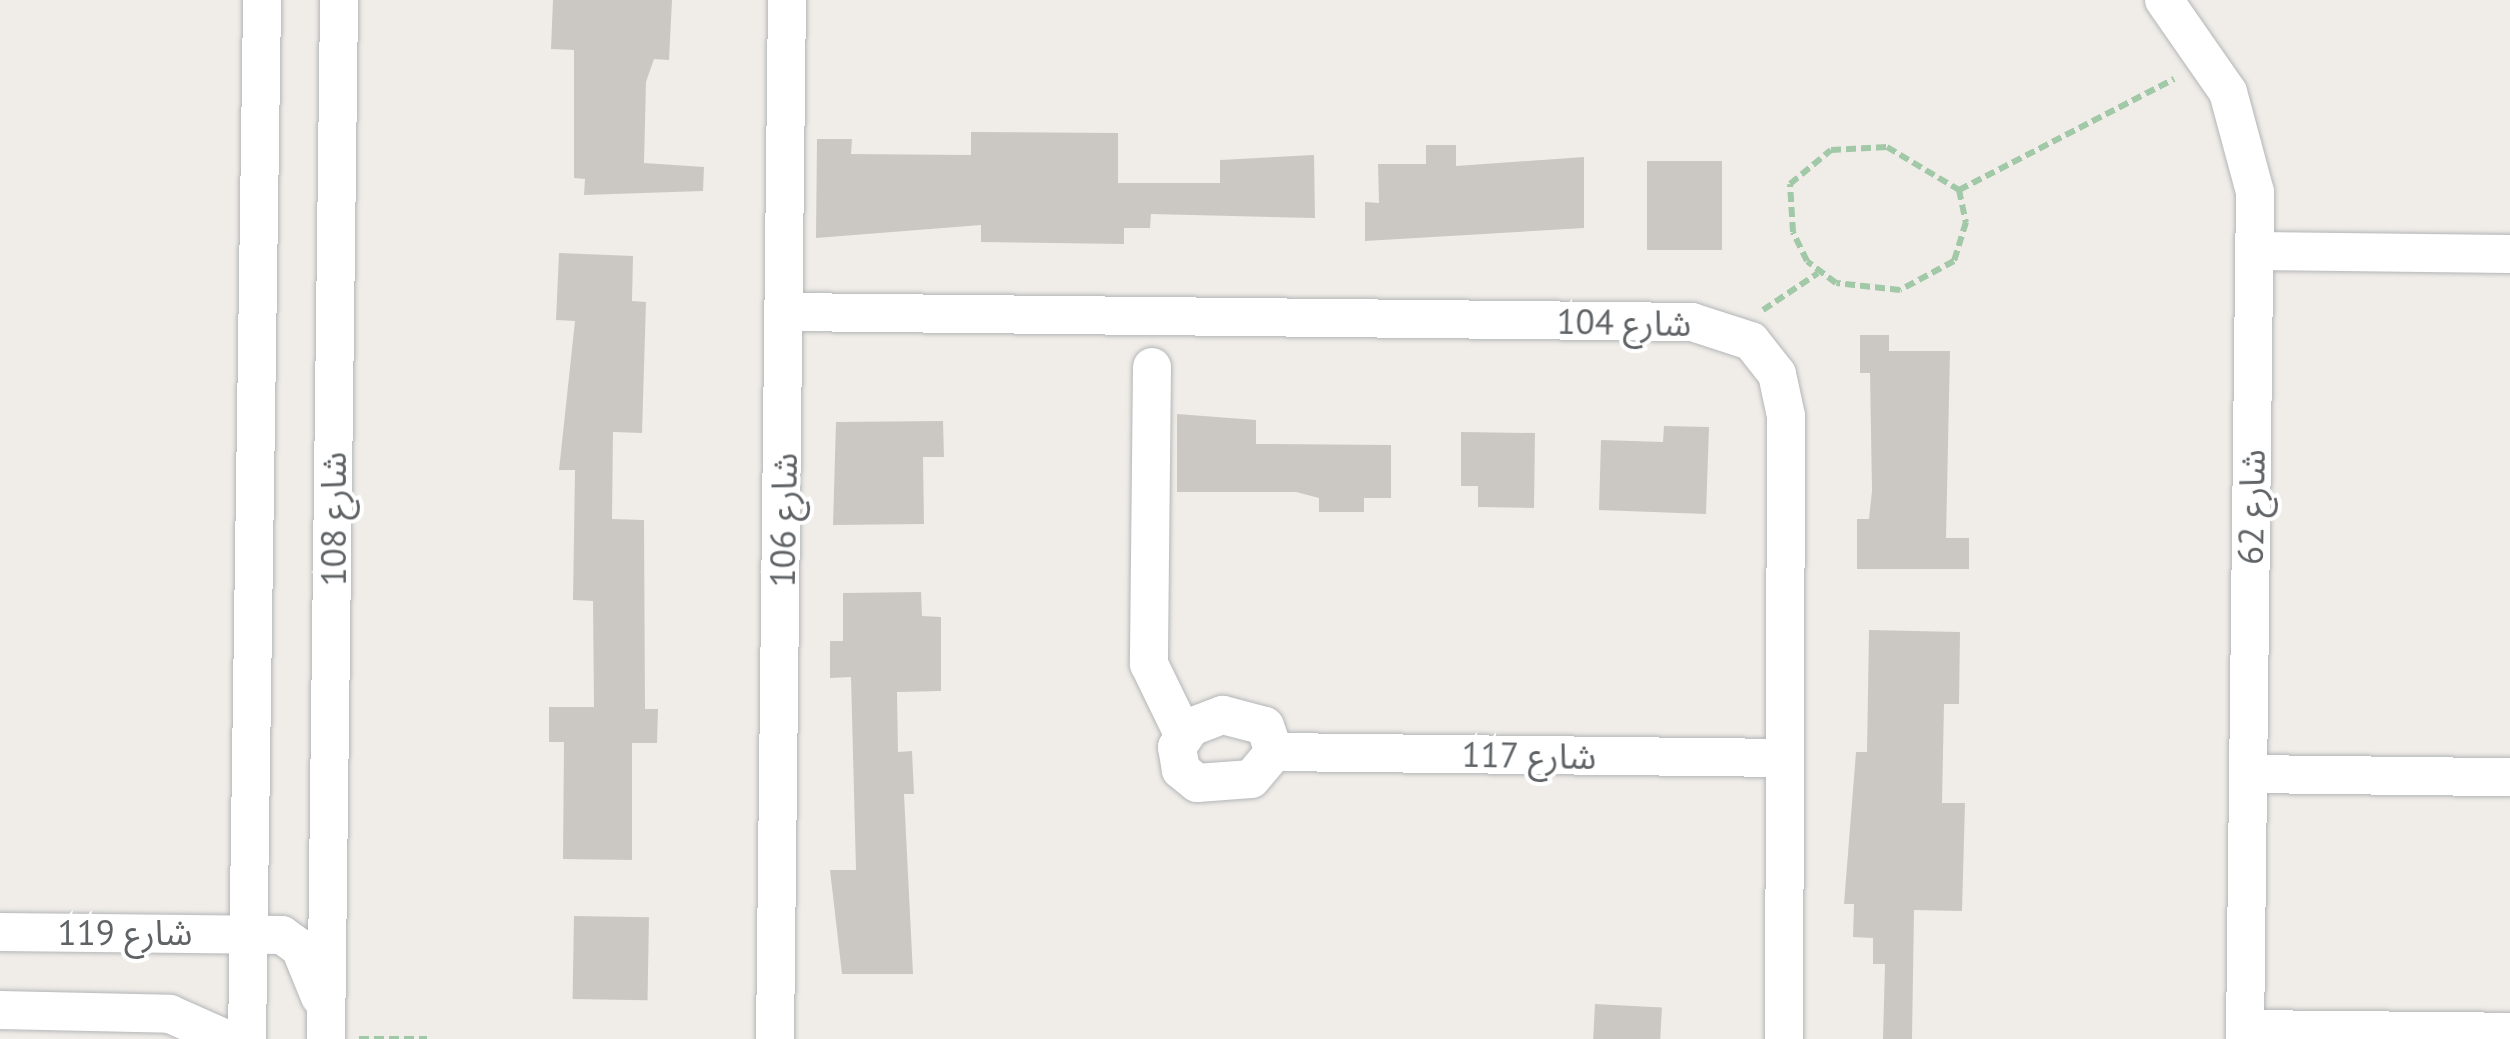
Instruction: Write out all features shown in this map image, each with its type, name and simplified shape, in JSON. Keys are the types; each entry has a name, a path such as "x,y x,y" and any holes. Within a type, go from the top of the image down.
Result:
{"street":[{"path":"246,1039 262,0"},
{"name":"شارع 108","path":"326,1031 339,0"},
{"name":"شارع 106","path":"775,1039 787,0"},
{"name":"شارع 62","path":"2164,0 2211,60 2250,158 2256,251 2245,1034"},
{"path":"2256,251 2510,254"},
{"name":"شارع 104","path":"786,312 1692,322 1733,330 1766,356 1784,394 1784,1039"},
{"path":"1152,367 1148,650 1154,688 1183,734 1182,770 1212,786 1251,779 1274,752 1265,726 1244,716 1212,718 1183,734"},
{"name":"شارع 117","path":"1274,752 1785,758"},
{"path":"2248,774 2510,777"},
{"name":"شارع 119","path":"0,932 250,932 300,948 326,1031"},
{"path":"0,1010 170,1014 226,1039"},
{"path":"2245,1034 2510,1032"}],"path":[{"path":"1960,190 2211,60"},
{"path":"1866,142 1908,155 1960,190 1966,222 1954,260 1937,277 1880,292 1818,273 1799,247 1788,200 1790,184 1815,159 1866,142"},
{"path":"1733,330 1818,273"},
{"path":"326,1031 427,1039"}],"building":[{"path":"553,0 672,0 669,60 654,59 646,82 644,163 704,167 703,191 584,195 585,179 574,178 574,50 551,49"},
{"path":"971,132 1118,133 1118,183 1220,183 1220,160 1314,155 1315,218 1151,214 1150,228 1124,228 1124,244 981,242 981,225 816,238 817,139 852,139 851,154 971,155"},
{"path":"1426,145 1456,145 1456,166 1584,157 1584,228 1365,241 1365,202 1379,203 1378,164 1426,164"},
{"path":"1647,161 1722,161 1722,250 1647,250"},
{"path":"559,253 633,256 632,301 646,302 642,433 613,432 612,519 644,520 645,709 658,709 657,743 632,743 632,860 563,859 564,742 549,742 549,707 594,707 593,601 573,600 575,470 559,470 575,321 556,320"},
{"path":"1860,335 1889,335 1889,351 1950,351 1946,538 1969,538 1969,569 1857,569 1857,519 1869,519 1872,491 1870,373 1860,373"},
{"path":"1177,414 1256,420 1256,444 1391,445 1391,498 1364,498 1364,512 1319,512 1319,498 1296,492 1177,492"},
{"path":"943,421 944,457 923,457 924,524 833,525 836,422"},
{"path":"1664,426 1709,427 1706,514 1599,510 1601,440 1663,442"},
{"path":"1461,432 1535,433 1534,508 1478,507 1478,486 1461,486"},
{"path":"921,592 922,616 941,617 941,691 897,692 898,752 912,751 914,794 904,794 913,974 842,974 830,870 856,870 851,677 830,678 830,641 843,641 843,593"},
{"path":"1869,630 1960,632 1959,704 1944,704 1942,803 1965,803 1962,911 1914,910 1912,1039 1883,1039 1885,964 1873,964 1873,938 1853,937 1854,904 1844,904 1856,752 1867,752"},
{"path":"574,916 649,917 648,1000 573,999"},
{"path":"1595,1004 1662,1008 1660,1039 1593,1039"}]}
